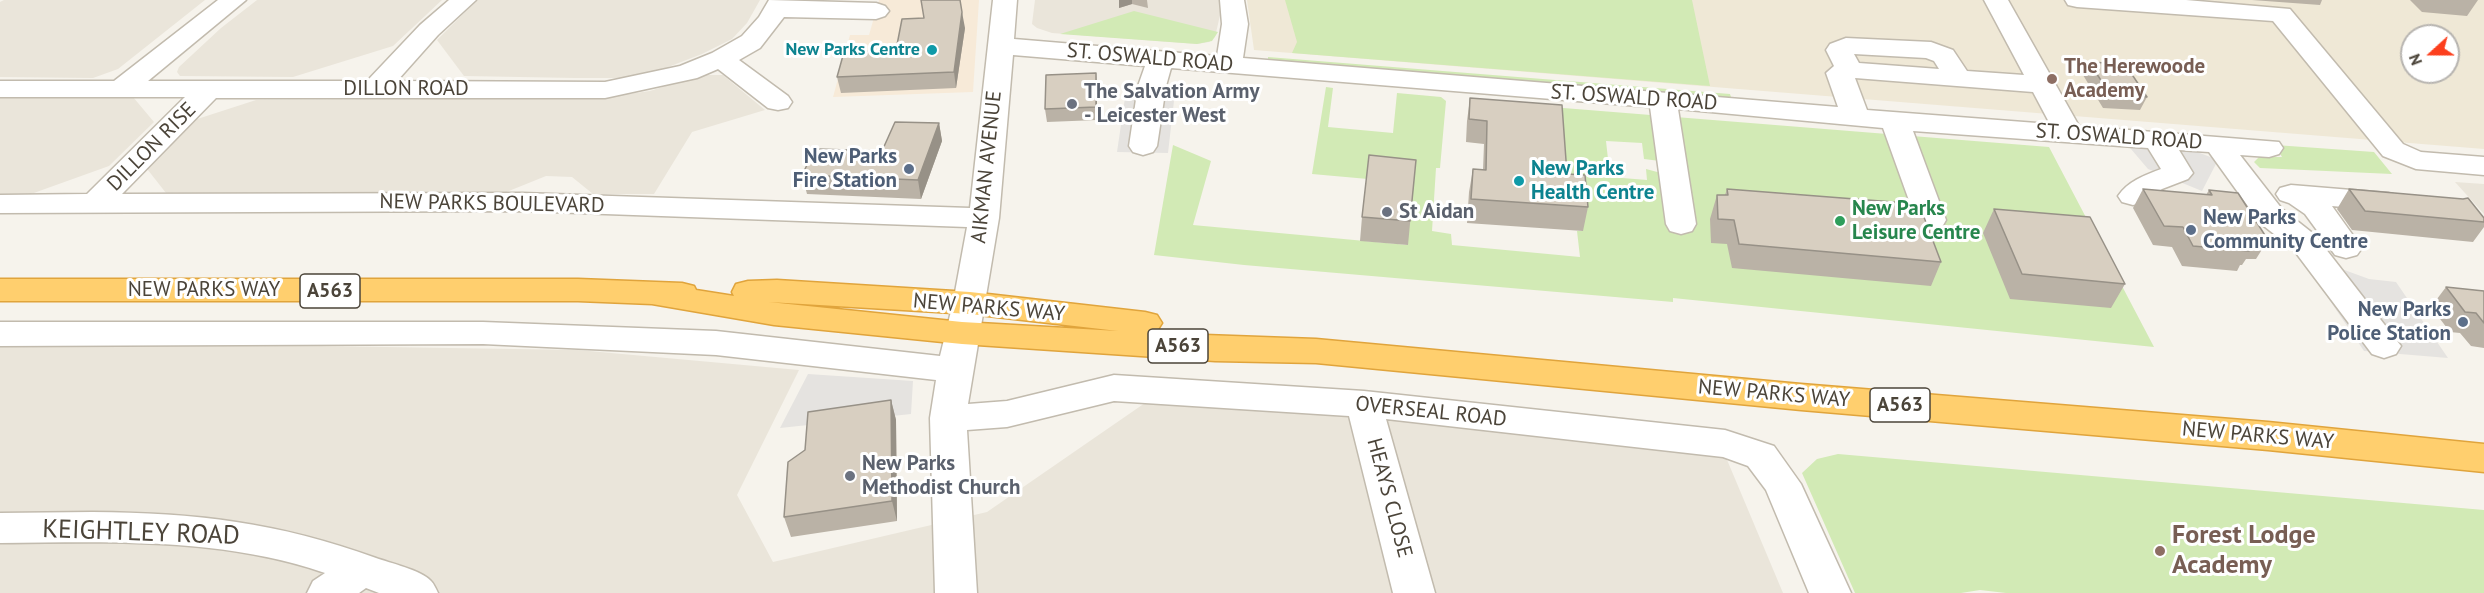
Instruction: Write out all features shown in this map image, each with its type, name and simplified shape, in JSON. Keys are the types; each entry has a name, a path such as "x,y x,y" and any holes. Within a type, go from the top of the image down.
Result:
{"highway":[{"name":"NEW PARKS WAY","path":"0,290 578,290 660,295 774,314 966,318 1215,349 1316,351 1801,397 2268,436 2484,458"}],"street":[{"path":"120,90 234,0"},
{"path":"375,89 429,30 464,0"},
{"name":"AIKMAN AVENUE","path":"956,593 948,418 954,370 984,218 1005,0"},
{"path":"1229,64 1235,24 1232,0"},
{"path":"1996,0 2069,134"},
{"path":"2077,0 2282,14 2393,150 2416,160 2484,166"},
{"path":"778,5 875,16"},
{"name":"DILLON ROAD","path":"0,89 605,90 688,72 721,59 751,42 778,5"},
{"name":"ST. OSWALD ROAD","path":"999,46 1895,121 2270,148"},
{"path":"721,59 778,102"},
{"path":"1143,146 1152,86 1161,59"},
{"path":"1856,117 1839,73 1849,70 1903,72 2043,85"},
{"name":"DILLON RISE","path":"95,204 208,90"},
{"path":"1664,100 1681,224"},
{"path":"1895,121 1931,220"},
{"path":"2133,196 2151,183 2178,173 2158,140"},
{"path":"2218,145 2271,216 2304,242 2384,346"},
{"path":"2253,190 2416,205"},
{"path":"2303,195 2312,203 2346,248"},
{"name":"NEW PARKS BOULEVARD","path":"0,204 522,202 984,218"},
{"path":"0,334 483,333 716,343 824,366 954,370"},
{"name":"OVERSEAL ROAD","path":"948,418 1007,414 1114,388 1364,404 1725,444 1761,456 1782,484 1830,593"},
{"name":"HEAYS CLOSE","path":"1364,404 1414,593"},
{"name":"KEIGHTLEY ROAD","path":"0,528 139,527 226,533 296,547 361,569 417,593"},
{"path":"328,593 361,569"}],"shaded area":[{"path":"4,0 205,0 118,69 93,78 0,77 0,2"},
{"path":"257,0 442,0 393,46 293,77 180,76 177,72 179,67 221,28"},
{"path":"477,0 760,0 747,23 732,39 702,54 663,69 622,78 575,78 464,76 437,40"},
{"path":"879,0 979,0 973,92 833,97 850,35 869,35"},
{"path":"1035,0 1221,0 1221,11 1215,37 1209,42 1197,44 1052,33 1032,24"},
{"name":"The Herewoode Academy","path":"1247,0 2484,0 2484,149 1254,50"},
{"path":"699,75 723,75 765,110 692,132 654,194 593,194 572,177 546,176 499,195 166,193 144,165 185,123 256,100 598,98 650,91"},
{"path":"1143,86 1161,86 1175,92 1168,153 1117,152 1126,91"},
{"path":"133,97 154,122 109,166 31,194 0,194 0,98"},
{"path":"2125,142 2182,146 2218,160 2202,191 2148,169"},
{"path":"2455,182 2484,184 2484,214"},
{"path":"2303,261 2328,264 2369,279 2396,282 2448,358 2364,351"},
{"path":"0,341 578,350 799,370 737,495 773,562 987,512 1158,394 1725,455 1783,593 0,593"},
{"path":"808,374 913,381 911,414 780,428"}],"green space":[{"path":"1285,0 1692,0 1710,86 1292,53 1297,42"},
{"path":"1134,11 1218,32 1212,41 1197,44 1060,34"},
{"path":"1268,57 1730,94 1732,100 1268,62"},
{"name":"New Parks Leisure Centre","path":"1326,87 1333,88 1328,127 1393,133 1397,93 1441,97 1446,101 1440,168 1436,168 1432,231 1451,234 1452,245 1580,257 1577,231 1583,231 1542,195 1551,107 2049,147 2154,347 1673,298 1673,302 1244,265 1154,255 1173,145 1211,161 1193,225 1408,245 1368,179 1312,174","holes":["1606,141 1642,143 1644,159 1660,161 1661,173 1646,169 1647,180 1610,177"]},
{"path":"2275,145 2374,152 2392,174 2260,168 2254,162 2259,157 2282,157"},
{"name":"Forest Lodge Academy","path":"1838,454 2484,510 2484,593 2006,593 1980,590 1961,593 1855,593 1802,473 1817,459"}],"building":[{"path":"921,0 960,0 962,12 954,72 837,77 844,52 896,50 902,19 924,18"},
{"path":"2089,62 2125,64 2147,97 2110,94"},
{"path":"1096,73 1096,107 1045,109 1046,75"},
{"path":"1470,98 1562,105 1567,174 1585,175 1588,207 1471,199 1473,169 1486,170 1487,121 1469,119"},
{"path":"895,122 939,123 918,180 802,175 815,149 882,151"},
{"name":"St Aidan","path":"1369,155 1416,160 1410,221 1362,217"},
{"path":"1727,189 1919,204 1941,262 1739,244 1734,220 1718,219 1717,195 1728,195"},
{"path":"2143,189 2212,195 2209,190 2238,193 2268,240 2250,238 2254,246 2244,245 2249,251 2193,246 2183,227 2164,226"},
{"path":"2349,189 2468,198 2484,218 2484,222 2365,211"},
{"path":"1994,209 2090,217 2125,284 2022,274"},
{"path":"2446,287 2484,291 2484,323 2476,313 2465,312"},
{"name":"New Parks Methodist Church","path":"891,400 892,501 784,517 788,462 805,450 808,412"}],"place":[{"name":"New Parks Centre","path":"932,50"},
{"name":"The Herewoode Academy","path":"2052,79"},
{"name":"The Salvation Army - Leicester West","path":"1072,104"},
{"name":"New Parks Fire Station","path":"909,169"},
{"name":"New Parks Health Centre","path":"1519,181"},
{"name":"St Aidan","path":"1387,212"},
{"name":"New Parks Leisure Centre","path":"1840,221"},
{"name":"New Parks Community Centre","path":"2191,230"},
{"name":"New Parks Police Station","path":"2463,322"},
{"name":"New Parks Methodist Church","path":"850,476"},
{"name":"Forest Lodge Academy","path":"2160,551"}]}
